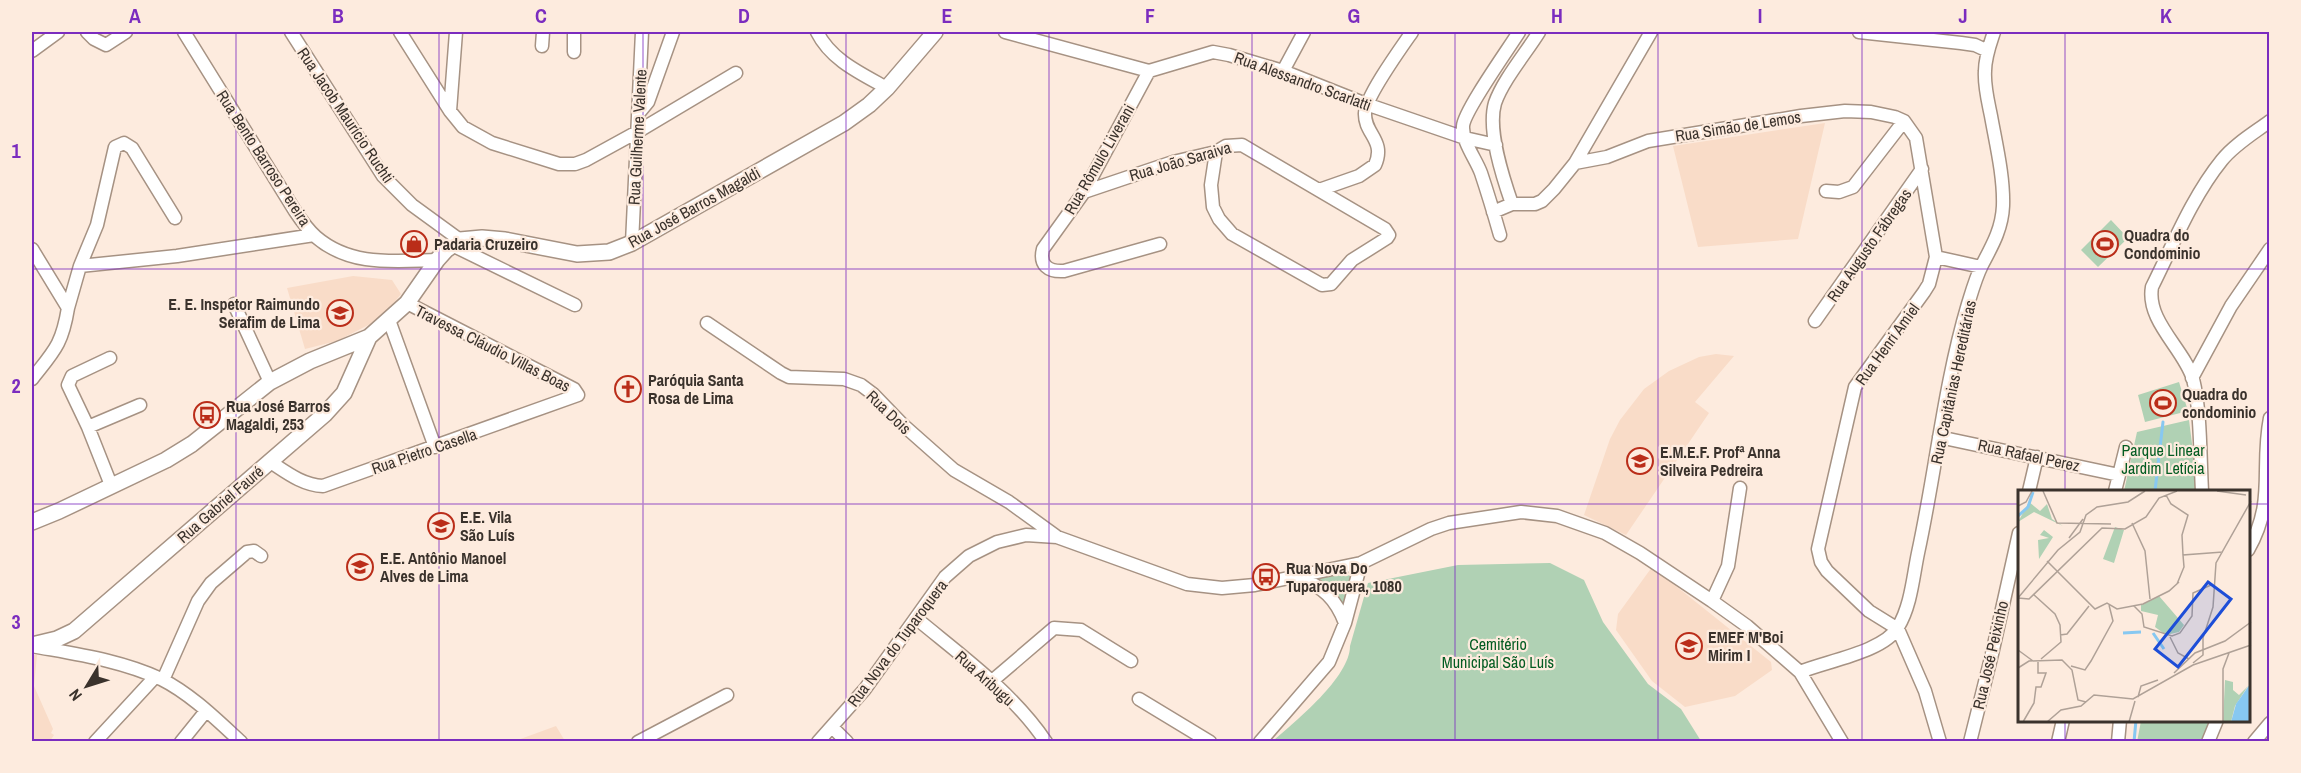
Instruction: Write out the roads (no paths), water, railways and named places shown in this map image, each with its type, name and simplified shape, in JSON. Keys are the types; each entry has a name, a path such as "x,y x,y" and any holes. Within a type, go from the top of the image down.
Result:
{"main road":[{"name":"Rua José Barros Magaldi","path":"456,242 482,238 505,240 578,254 609,252 632,243 844,123 887,88 935,32"},
{"path":"32,522 166,460 192,444 270,382 310,361 369,337 407,303 437,260 456,242"},
{"name":"Rua Gabriel Fauré","path":"74,631 338,402 369,337"},
{"path":"335,351 348,356 356,368"},
{"path":"32,646 57,639 74,631"}],"street":[{"path":"32,51 58,32"},
{"path":"87,32 94,39 106,45 126,32"},
{"name":"Rua Jacob Maurício Ruchti","path":"291,32 383,176 412,205 456,242 575,305"},
{"path":"400,32 450,111 463,127 492,144 559,164 575,164 586,160 736,73"},
{"path":"450,111 456,32"},
{"path":"542,46 543,32"},
{"path":"574,32 574,52"},
{"name":"Rua Guilherme Valente","path":"632,243 642,32"},
{"path":"638,114 648,102 673,32"},
{"path":"817,32 823,44 838,59 887,88"},
{"path":"1005,32 1149,71"},
{"path":"1283,71 1304,32"},
{"path":"1319,190 1359,176 1375,165 1379,149 1366,121 1366,104 1412,32"},
{"path":"1500,235 1463,127 1465,118 1519,32"},
{"path":"1512,204 1496,145 1493,126 1495,103 1539,32"},
{"path":"1493,212 1512,204 1528,205 1542,201 1575,163 1651,32"},
{"path":"1859,32 1975,45 1988,51"},
{"name":"Rua Capitânias Hereditárias","path":"1898,629 1905,611 1923,530 1945,405 1968,305 1981,267 1996,240 2001,224 2003,205 1984,71 1994,32"},
{"name":"Rua Bento Barroso Pereira","path":"191,35 295,211 314,236 336,252 353,257 379,261 437,260"},
{"name":"Rua Alessandro Scarlatti","path":"1149,71 1213,52 1229,55 1283,71 1366,104 1465,138 1496,145"},
{"name":"Rua Rômulo Liverani","path":"1149,71 1084,192 1043,249 1041,256 1043,264 1048,269 1064,271 1160,244"},
{"name":"Rua Simão de Lemos","path":"1575,163 1608,157 1648,141 1801,116 1845,111 1895,117 1904,121"},
{"path":"1826,191 1839,192 1852,187 1904,121 1916,138 1936,257 1981,267"},
{"path":"2202,490 2192,378 2153,309 2152,287 2194,202 2212,173 2235,147 2270,122"},
{"path":"32,379 60,342 64,333 68,308 80,266 97,225 113,152 119,144 128,144 132,148 174,218"},
{"name":"Rua João Saraiva","path":"1084,192 1137,172 1216,152 1226,146 1242,146 1385,229 1389,235 1384,241 1352,260 1336,280 1326,286 1322,285 1232,234 1219,219 1213,207 1211,185 1216,152"},
{"name":"Rua Augusto Fábregas","path":"1815,321 1922,169"},
{"path":"80,266 177,256 314,236"},
{"path":"32,249 68,308"},
{"path":"2192,378 2231,306 2270,249"},
{"name":"Rua Henri Amiel","path":"1898,629 1869,611 1827,571 1821,562 1818,549 1855,387 1929,284 1936,257"},
{"name":"Travessa Cláudio Villas Boas","path":"407,303 578,393"},
{"path":"234,304 270,382"},
{"path":"389,320 435,447"},
{"name":"Rua Dois","path":"707,323 780,374 789,377 844,379 861,385 954,470 1009,502 1057,537"},
{"path":"110,358 72,376 68,385 111,485"},
{"name":"Rua Pietro Casella","path":"269,461 297,479 312,485 323,486 576,398 578,393"},
{"path":"88,427 140,405"},
{"path":"2250,547 2259,532 2266,503 2266,439 2270,418"},
{"name":"Rua Rafael Perez","path":"1940,437 2119,475"},
{"path":"2115,490 2126,447"},
{"path":"2029,490 2037,457"},
{"path":"1712,601 1728,566 1740,489"},
{"name":"Rua Nova do Tuparoquera","path":"818,741 833,728 865,689 917,620 945,577 969,556 996,542 1026,535 1057,537 1187,584 1222,588 1255,585 1361,563 1431,529 1449,523 1521,512 1557,516 1605,532 1712,601 1747,626 1800,672 1842,741"},
{"name":"Rua José Peixinho","path":"1970,741 2018,537"},
{"path":"95,741 159,679 204,591 247,552 254,550 261,556"},
{"path":"1260,741 1329,662 1345,623 1361,563"},
{"path":"1298,576 1327,592 1335,602 1345,623"},
{"name":"Rua Aribugu","path":"917,620 992,681 1047,741"},
{"path":"992,681 1054,628 1081,630 1131,661"},
{"path":"1800,672 1874,647 1898,629 1925,691 1940,741"},
{"path":"74,631 75,645 85,655"},
{"path":"32,646 85,655 159,679 206,711 241,741"},
{"path":"638,741 727,695"},
{"path":"1139,699 1196,738 1210,741"},
{"path":"181,741 206,711"},
{"path":"2058,741 2063,722"},
{"path":"2118,741 2120,722"},
{"path":"2208,741 2216,722"},
{"path":"2254,741 2270,723"},
{"path":"833,728 847,741"}],"waterway":[{"path":"2155,490 2163,422"},
{"path":"2134,742 2136,722"}],"place":[{"name":"Padaria Cruzeiro","path":"414,244"},
{"name":"Quadra do Condominio","path":"2105,244"},
{"name":"E. E. Inspetor Raimundo Serafim de Lima","path":"340,313"},
{"name":"Paróquia Santa Rosa de Lima","path":"628,389"},
{"name":"Quadra do condominio","path":"2163,403"},
{"name":"Rua José Barros Magaldi, 253","path":"207,415"},
{"name":"E.M.E.F. Profª Anna Silveira Pedreira","path":"1640,461"},
{"name":"E.E. Vila São Luís","path":"441,526"},
{"name":"E.E. Antônio Manoel Alves de Lima","path":"360,567"},
{"name":"Rua Nova Do Tuparoquera, 1080","path":"1266,577"},
{"name":"EMEF M'Boi Mirim I","path":"1689,646"}],"park label":[{"name":"Parque Linear Jardim Letícia","path":"2163,459"},
{"name":"Cemitério Municipal São Luís","path":"1498,653"}]}
